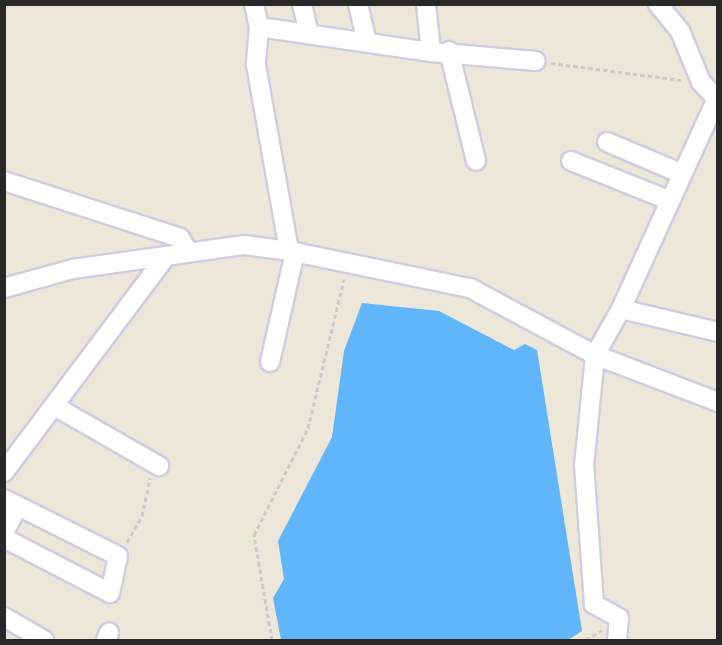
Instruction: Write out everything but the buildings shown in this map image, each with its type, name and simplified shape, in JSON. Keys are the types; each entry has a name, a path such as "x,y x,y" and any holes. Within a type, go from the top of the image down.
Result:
{"street":[{"path":"254,4 259,27 256,65 292,252 270,362"},
{"path":"302,4 309,34"},
{"path":"358,4 368,43"},
{"path":"426,4 476,160"},
{"path":"617,640 619,618 594,604 592,581 584,466 595,355 621,309 680,173 717,97 701,82 680,31 658,4"},
{"path":"259,27 368,43 536,61"},
{"path":"607,142 680,173"},
{"path":"571,161 668,200"},
{"path":"4,181 180,238 189,253"},
{"path":"4,288 72,269 244,245 292,252 470,288 595,355 717,402"},
{"path":"4,472 56,407 166,256"},
{"path":"621,309 717,332"},
{"path":"56,407 156,464"},
{"path":"4,533 11,502 118,556 110,593 4,538"},
{"path":"4,617 44,640"}],"path":[{"path":"536,61 701,82"},
{"path":"272,640 254,535 308,428 349,263"},
{"path":"118,556 142,516 156,464"}],"water":[{"path":"362,303 439,311 514,350 525,344 537,350 582,631 568,640 281,640 273,598 284,579 278,541 332,437 344,351"}]}
